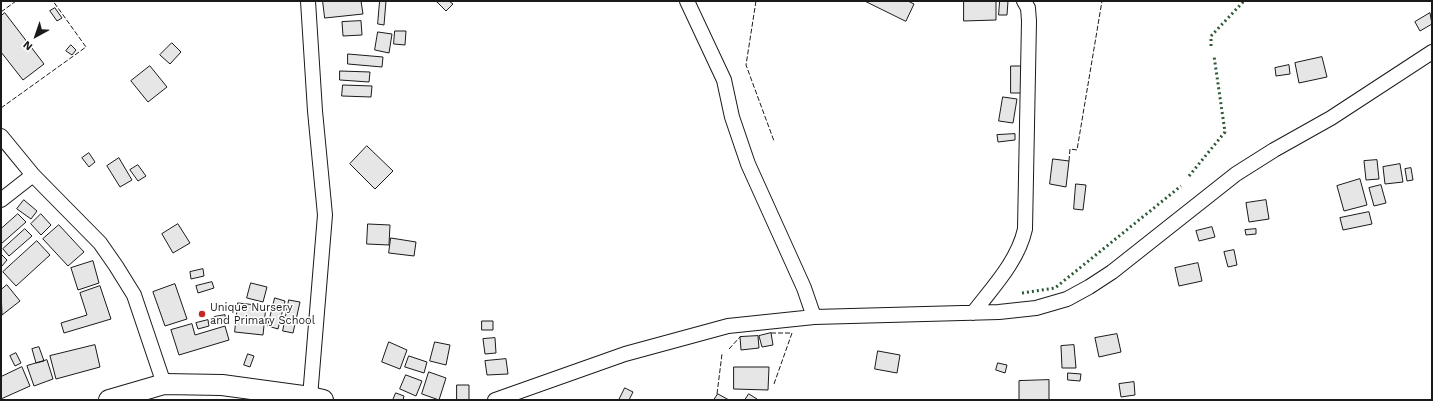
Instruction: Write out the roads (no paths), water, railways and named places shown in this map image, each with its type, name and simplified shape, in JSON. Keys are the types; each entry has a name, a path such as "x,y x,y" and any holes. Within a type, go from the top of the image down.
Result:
{"street":[{"path":"109,400 164,384 222,384 317,398 325,215 315,111 308,1"},
{"path":"687,1 724,80 730,111 748,164 804,288 814,317"},
{"path":"973,313 1015,256 1022,244 1025,229 1029,21 1028,8 1024,1"},
{"path":"495,400 625,354 721,328 814,317 973,313 1036,308 1067,298 1089,287 1174,225 1236,174 1274,150 1331,118 1432,52"},
{"path":"1,136 33,175 100,243 120,272 134,295 164,384"},
{"path":"1,200 33,175"}],"place":[{"name":"Unique Nursery and Primary School","path":"202,314"}]}
